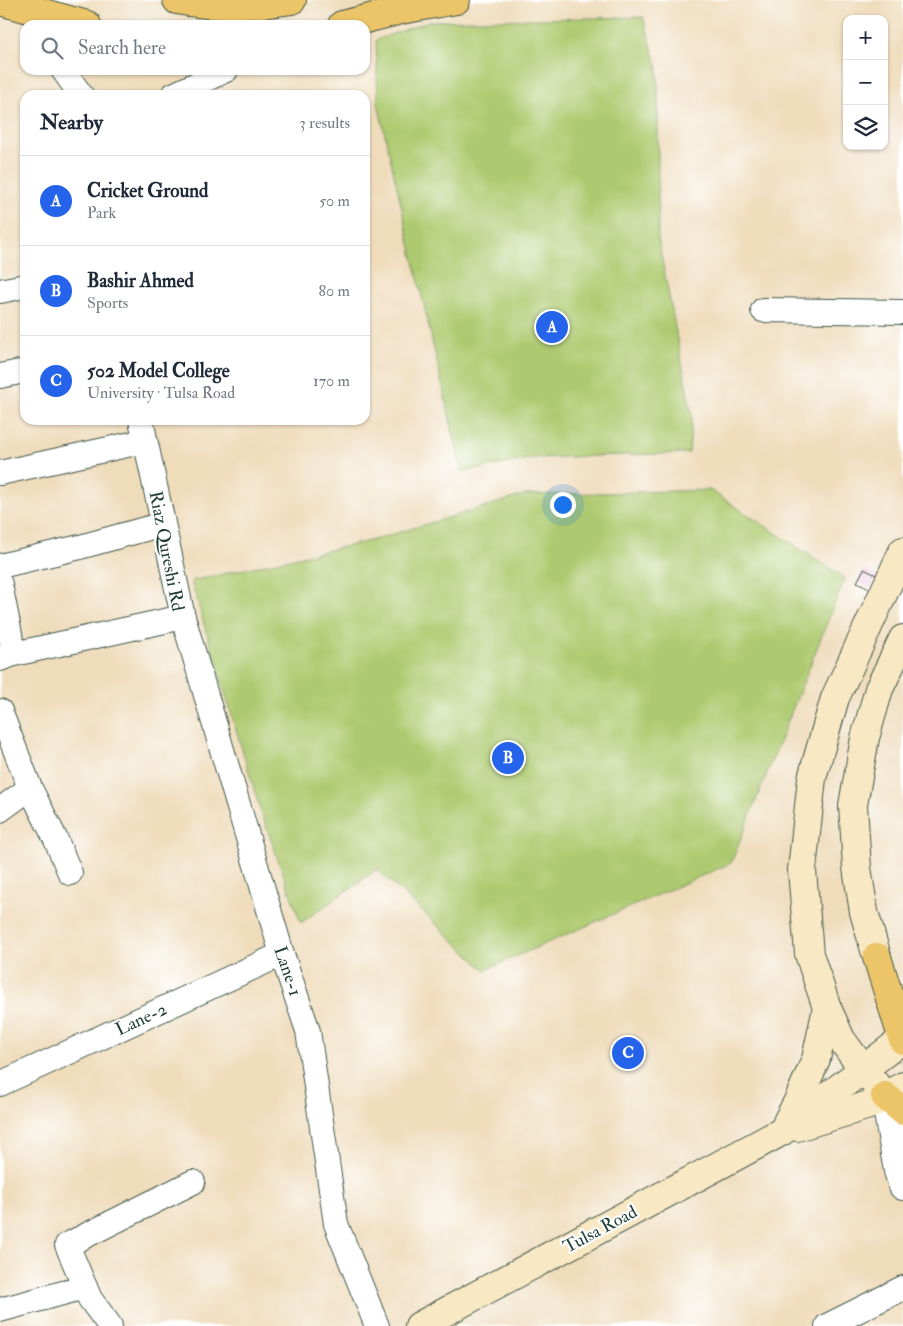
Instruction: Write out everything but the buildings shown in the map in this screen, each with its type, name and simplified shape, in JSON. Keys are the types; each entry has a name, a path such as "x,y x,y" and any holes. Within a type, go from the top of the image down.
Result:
{"main road":[{"path":"177,0 242,5 292,0"},
{"path":"362,20 401,10 456,0"},
{"path":"16,10 64,20"},
{"path":"897,1098 862,1069 841,1039 827,1008 809,954 802,870 812,778 835,698 903,551"},
{"path":"903,639 879,689 865,738 853,805 858,876 864,912 903,1040"},
{"path":"781,1132 798,1101 816,1059 827,1008"},
{"name":"Tulsa Road","path":"420,1326 781,1132 862,1069 903,1040"},
{"name":"Tulsa Road","path":"781,1132 897,1098"}],"street":[{"path":"67,75 77,90"},
{"path":"184,90 215,75"},
{"path":"0,291 20,287"},
{"path":"763,310 903,312"},
{"path":"0,376 20,372"},
{"path":"0,473 143,430"},
{"name":"Riaz Qureshi Rd","path":"7,656 183,617 143,430"},
{"path":"0,566 164,524"},
{"path":"0,584 7,656"},
{"name":"Lane-1","path":"183,617 282,954 308,1030 336,1224 377,1326"},
{"path":"0,711 30,788 70,873"},
{"path":"0,810 30,788"},
{"name":"Lane-2","path":"0,1084 282,954"},
{"path":"897,1098 898,1171 903,1186"},
{"path":"110,1326 90,1299 67,1245 193,1182"},
{"path":"0,1310 85,1287"},
{"path":"827,1326 903,1288"}],"green space":[{"path":"643,17 658,69 658,239 692,415 689,453 534,458 462,472 378,104 376,40 429,21"},
{"path":"710,490 845,578 731,863 485,970 377,869 301,923 262,815 191,581 370,541 524,495"}],"place":[{"name":"Cricket Ground","path":"552,327"},
{"name":"Bashir Ahmed","path":"508,758"},
{"name":"502 Model College","path":"628,1053"}]}
